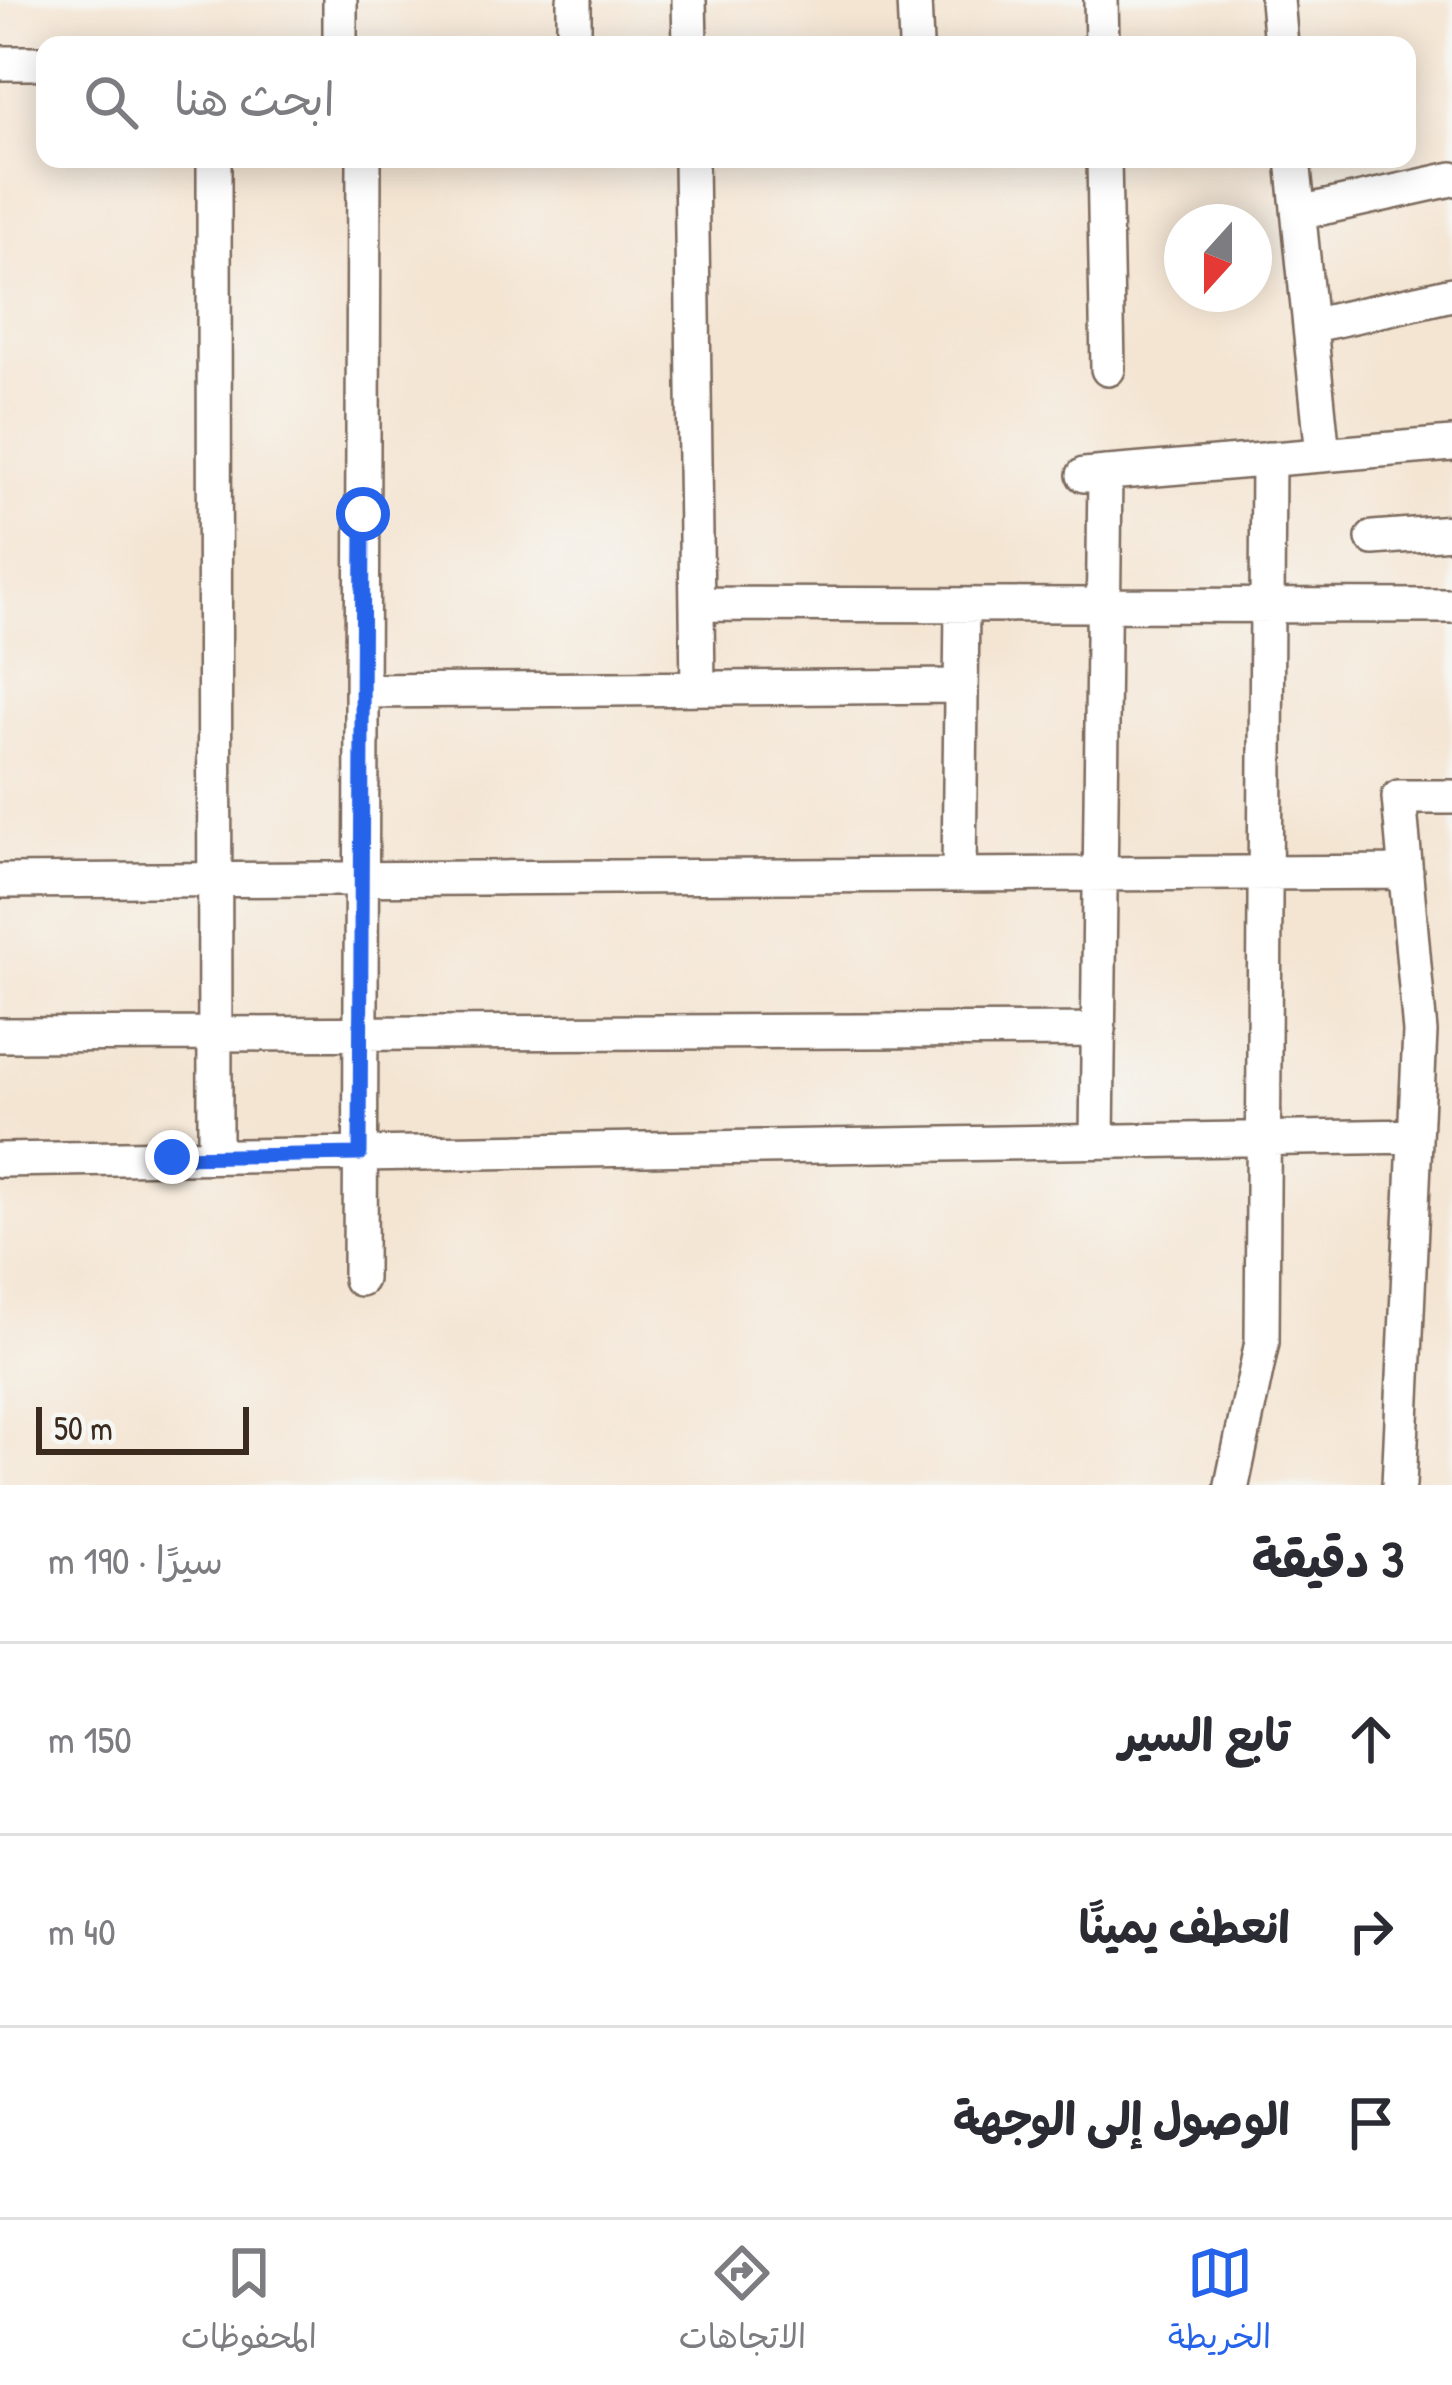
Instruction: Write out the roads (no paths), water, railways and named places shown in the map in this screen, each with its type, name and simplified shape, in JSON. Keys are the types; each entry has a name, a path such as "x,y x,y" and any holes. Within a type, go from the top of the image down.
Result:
{"street":[{"path":"340,0 340,36"},
{"path":"574,0 574,36"},
{"path":"689,0 690,36"},
{"path":"914,0 916,36"},
{"path":"1101,0 1102,36"},
{"path":"1277,0 1280,36"},
{"path":"0,63 36,63"},
{"path":"214,168 215,1156"},
{"path":"360,1280 364,168"},
{"path":"691,168 698,688"},
{"path":"1104,168 1108,369"},
{"path":"1294,168 1323,455"},
{"path":"1299,213 1452,179"},
{"path":"1310,326 1452,295"},
{"path":"1097,1141 1103,605 1094,474 1452,444"},
{"path":"1232,1485 1262,1342 1268,460"},
{"path":"1373,538 1452,532"},
{"path":"697,604 1452,606"},
{"path":"959,874 962,605"},
{"path":"362,691 961,686"},
{"path":"1399,1485 1420,1032 1400,797 1452,797"},
{"path":"0,880 1406,872"},
{"path":"0,1035 1099,1030"},
{"path":"1418,1083 1452,1081"},
{"path":"0,1160 1415,1136"}]}
